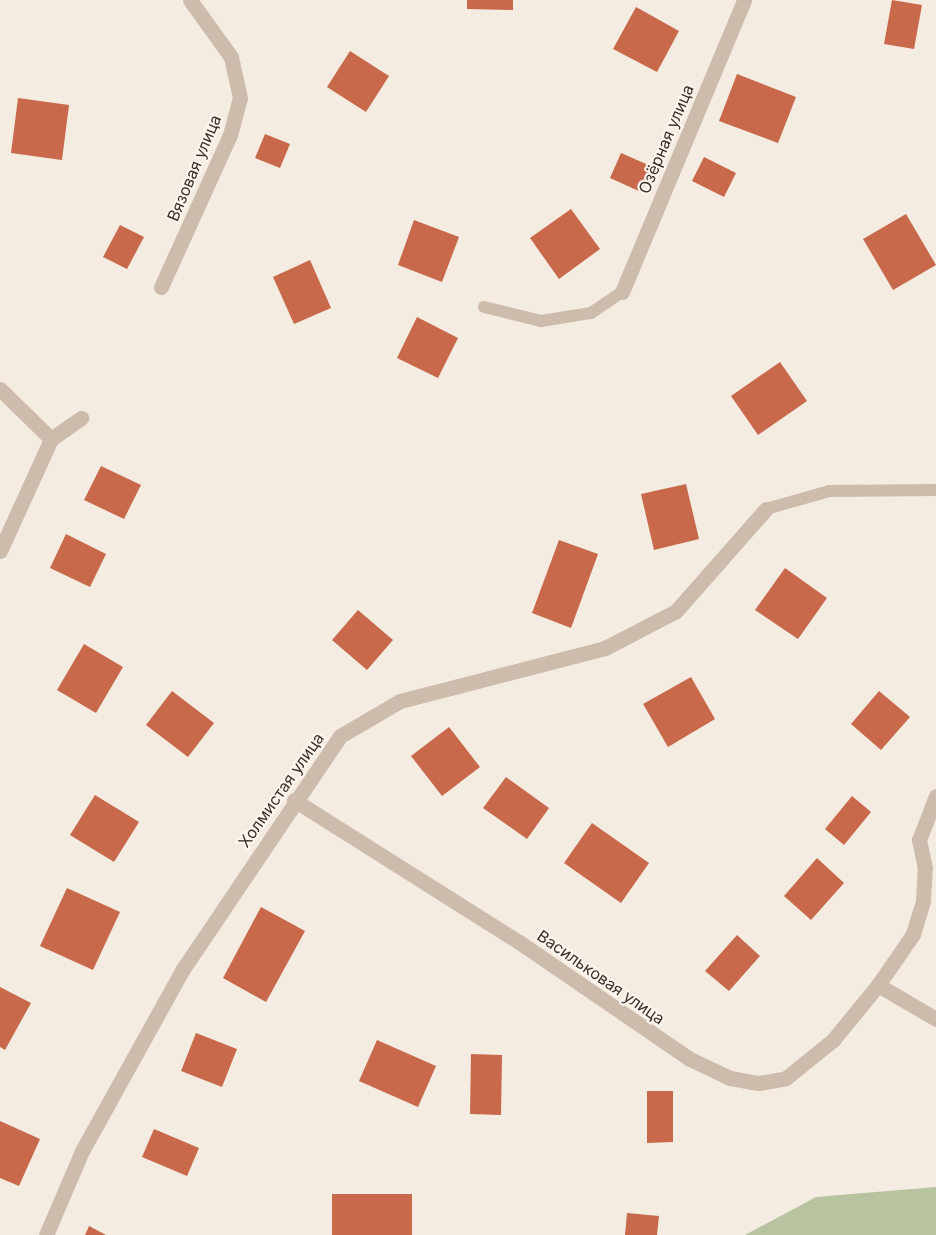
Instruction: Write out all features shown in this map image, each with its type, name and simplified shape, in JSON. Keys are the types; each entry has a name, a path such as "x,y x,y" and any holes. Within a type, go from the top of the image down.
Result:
{"street":[{"name":"Вязовая улица","path":"161,286 230,135 240,98 231,57 190,0"},
{"name":"Озёрная улица","path":"622,292 744,0"},
{"path":"0,389 51,439"},
{"path":"0,551 51,439 81,418"},
{"name":"Холмистая улица","path":"46,1235 82,1151 183,969 294,800 340,736 400,701 605,648 676,611 765,509"},
{"name":"Васильковая улица","path":"294,800 510,936 690,1059 730,1078 759,1083 786,1078 833,1040 878,985 913,933 925,868 919,840 936,796"},
{"path":"878,985 936,1019"}],"lane":[{"path":"484,307 541,321 591,313 622,292"},
{"path":"765,509 829,491 936,490"}],"green space":[{"path":"936,1187 936,1235 745,1235 816,1197"}],"building":[{"path":"467,0 513,0 513,10 467,9"},
{"path":"892,0 922,5 914,49 884,44"},
{"path":"636,7 679,31 657,72 613,49"},
{"path":"350,51 389,76 366,112 327,87"},
{"path":"737,74 796,97 778,143 719,121"},
{"path":"18,98 69,105 62,160 11,153"},
{"path":"265,134 290,144 280,168 255,158"},
{"path":"621,153 653,167 641,192 610,178"},
{"path":"704,157 736,173 724,197 692,181"},
{"path":"571,209 600,249 559,279 530,238"},
{"path":"906,214 936,265 893,290 863,239"},
{"path":"414,220 459,237 442,282 398,265"},
{"path":"120,225 144,237 127,269 103,257"},
{"path":"310,260 331,308 294,324 273,277"},
{"path":"417,317 458,338 438,378 397,358"},
{"path":"780,362 807,401 758,435 731,396"},
{"path":"101,466 141,485 124,519 84,500"},
{"path":"686,484 699,539 654,550 641,494"},
{"path":"66,534 106,554 90,587 50,568"},
{"path":"559,540 598,554 571,628 532,613"},
{"path":"785,568 827,598 798,639 755,610"},
{"path":"358,610 393,640 367,670 332,640"},
{"path":"84,644 123,667 96,713 57,690"},
{"path":"691,677 715,719 668,747 643,704"},
{"path":"172,691 214,723 188,757 146,725"},
{"path":"879,691 910,717 881,750 851,724"},
{"path":"449,727 480,767 442,796 411,756"},
{"path":"506,777 549,808 527,839 483,808"},
{"path":"95,795 139,822 114,862 70,835"},
{"path":"852,796 871,812 844,845 825,829"},
{"path":"592,823 649,863 621,903 564,863"},
{"path":"817,858 844,883 811,920 784,896"},
{"path":"67,888 120,912 93,970 40,946"},
{"path":"261,907 305,931 266,1002 223,978"},
{"path":"737,935 760,956 729,991 705,971"},
{"path":"0,987 31,1003 5,1050 0,1047"},
{"path":"196,1033 237,1049 222,1087 181,1071"},
{"path":"377,1040 436,1066 418,1107 359,1081"},
{"path":"471,1054 502,1055 501,1115 470,1114"},
{"path":"647,1091 673,1091 673,1142 647,1143"},
{"path":"0,1121 40,1139 19,1186 0,1178"},
{"path":"154,1129 199,1148 187,1176 142,1157"},
{"path":"332,1194 412,1194 412,1235 332,1235"},
{"path":"627,1213 659,1216 657,1235 625,1235"},
{"path":"89,1226 106,1235 85,1235"}]}
